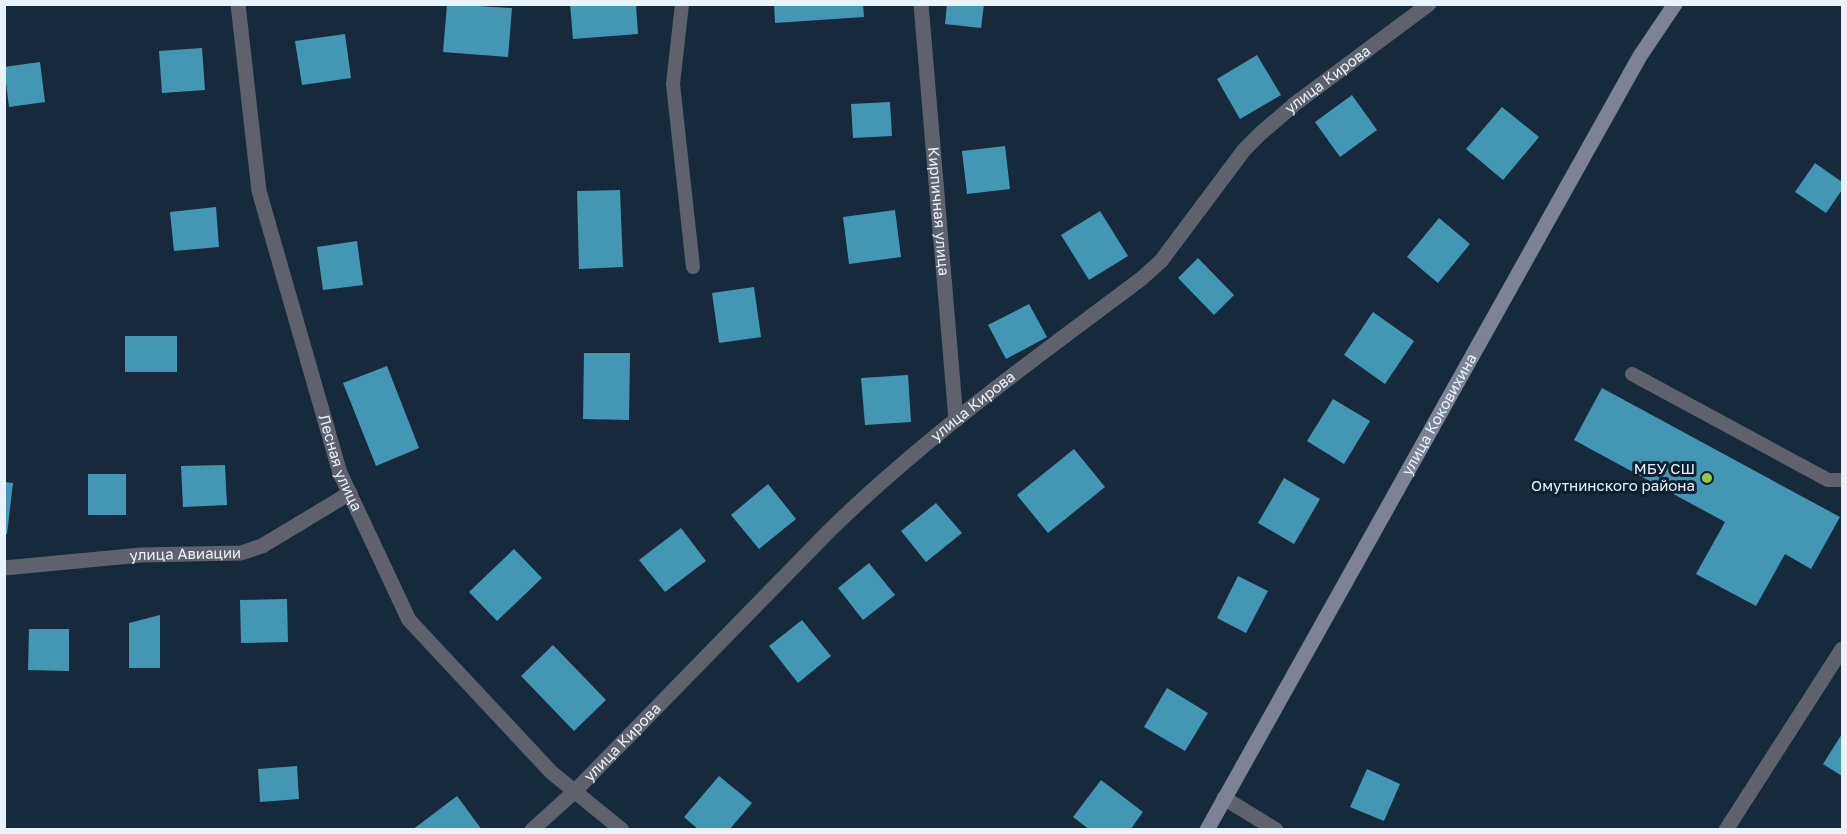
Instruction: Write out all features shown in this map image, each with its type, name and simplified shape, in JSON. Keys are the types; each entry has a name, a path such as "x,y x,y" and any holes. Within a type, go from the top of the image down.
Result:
{"street":[{"name":"Лесная улица","path":"238,4 259,191 340,473 409,620 551,772 622,830"},
{"name":"Кирпичная улица","path":"921,4 956,420"},
{"name":"улица Кирова","path":"532,830 575,791 868,492 911,455 1141,279 1161,261 1244,150 1255,139 1296,104 1429,4"},
{"name":"улица Коковихина","path":"1207,830 1640,56 1675,4"},
{"name":"улица Авиации","path":"4,567 141,555 242,553 262,546 350,493"},
{"path":"1726,830 1842,649"},
{"path":"1224,798 1276,830"}],"lane":[{"path":"682,4 673,84 693,267"},
{"path":"1632,374 1828,480 1842,480"}],"building":[{"path":"447,4 512,8 508,57 443,52"},
{"path":"570,4 636,4 638,34 573,39"},
{"path":"774,4 863,4 864,17 775,23"},
{"path":"947,4 984,4 981,28 945,24"},
{"path":"345,34 351,78 302,85 295,41"},
{"path":"202,48 205,90 162,93 159,51"},
{"path":"1257,55 1281,95 1240,119 1217,79"},
{"path":"40,62 45,102 9,107 4,67"},
{"path":"1352,95 1377,130 1340,157 1315,122"},
{"path":"890,102 892,136 853,138 851,104"},
{"path":"1502,107 1539,137 1503,180 1466,149"},
{"path":"1005,146 1010,189 967,194 962,151"},
{"path":"1815,163 1842,182 1842,190 1826,213 1795,192"},
{"path":"620,190 623,267 579,269 577,191"},
{"path":"216,207 219,247 174,251 170,212"},
{"path":"895,210 901,257 849,264 843,217"},
{"path":"1100,211 1128,256 1089,280 1061,235"},
{"path":"1439,218 1470,244 1438,283 1407,257"},
{"path":"357,241 363,285 323,290 317,247"},
{"path":"1198,258 1234,295 1214,315 1178,278"},
{"path":"754,287 761,337 719,343 712,293"},
{"path":"1029,304 1047,337 1006,359 988,325"},
{"path":"1373,312 1414,341 1385,384 1344,355"},
{"path":"125,336 177,336 177,372 125,372"},
{"path":"584,353 630,353 629,420 583,419"},
{"path":"387,366 419,448 376,466 343,383"},
{"path":"908,375 911,422 865,425 861,378"},
{"name":"МБУ СШ Омутнинского района","path":"1602,388 1840,517 1811,569 1785,554 1756,606 1696,574 1725,522 1574,440"},
{"path":"1333,399 1370,421 1344,464 1307,441"},
{"path":"1074,449 1105,487 1048,533 1017,495"},
{"path":"225,465 227,505 183,507 181,466"},
{"path":"88,474 126,474 126,515 88,515"},
{"path":"1284,478 1320,499 1294,544 1258,523"},
{"path":"4,482 13,483 7,534 4,533"},
{"path":"768,484 796,519 759,549 731,515"},
{"path":"936,503 962,533 926,562 901,531"},
{"path":"681,528 706,561 665,592 639,560"},
{"path":"514,549 542,578 497,621 469,592"},
{"path":"869,563 895,595 863,620 838,588"},
{"path":"1238,576 1268,591 1246,633 1217,618"},
{"path":"287,599 288,642 241,643 240,600"},
{"path":"160,615 160,668 129,668 129,623"},
{"path":"802,620 831,656 798,683 769,646"},
{"path":"29,629 69,629 69,671 28,670"},
{"path":"553,645 606,700 574,731 521,676"},
{"path":"1167,688 1208,713 1185,751 1144,727"},
{"path":"1842,734 1842,776 1823,764"},
{"path":"297,766 299,799 260,802 258,769"},
{"path":"1367,769 1400,784 1384,821 1350,807"},
{"path":"719,776 752,803 729,830 699,830 684,817"},
{"path":"1101,780 1143,812 1130,830 1090,830 1073,817"},
{"path":"457,796 482,830 412,830"}],"place":[{"name":"МБУ СШ Омутнинского района","path":"1707,478"}]}
